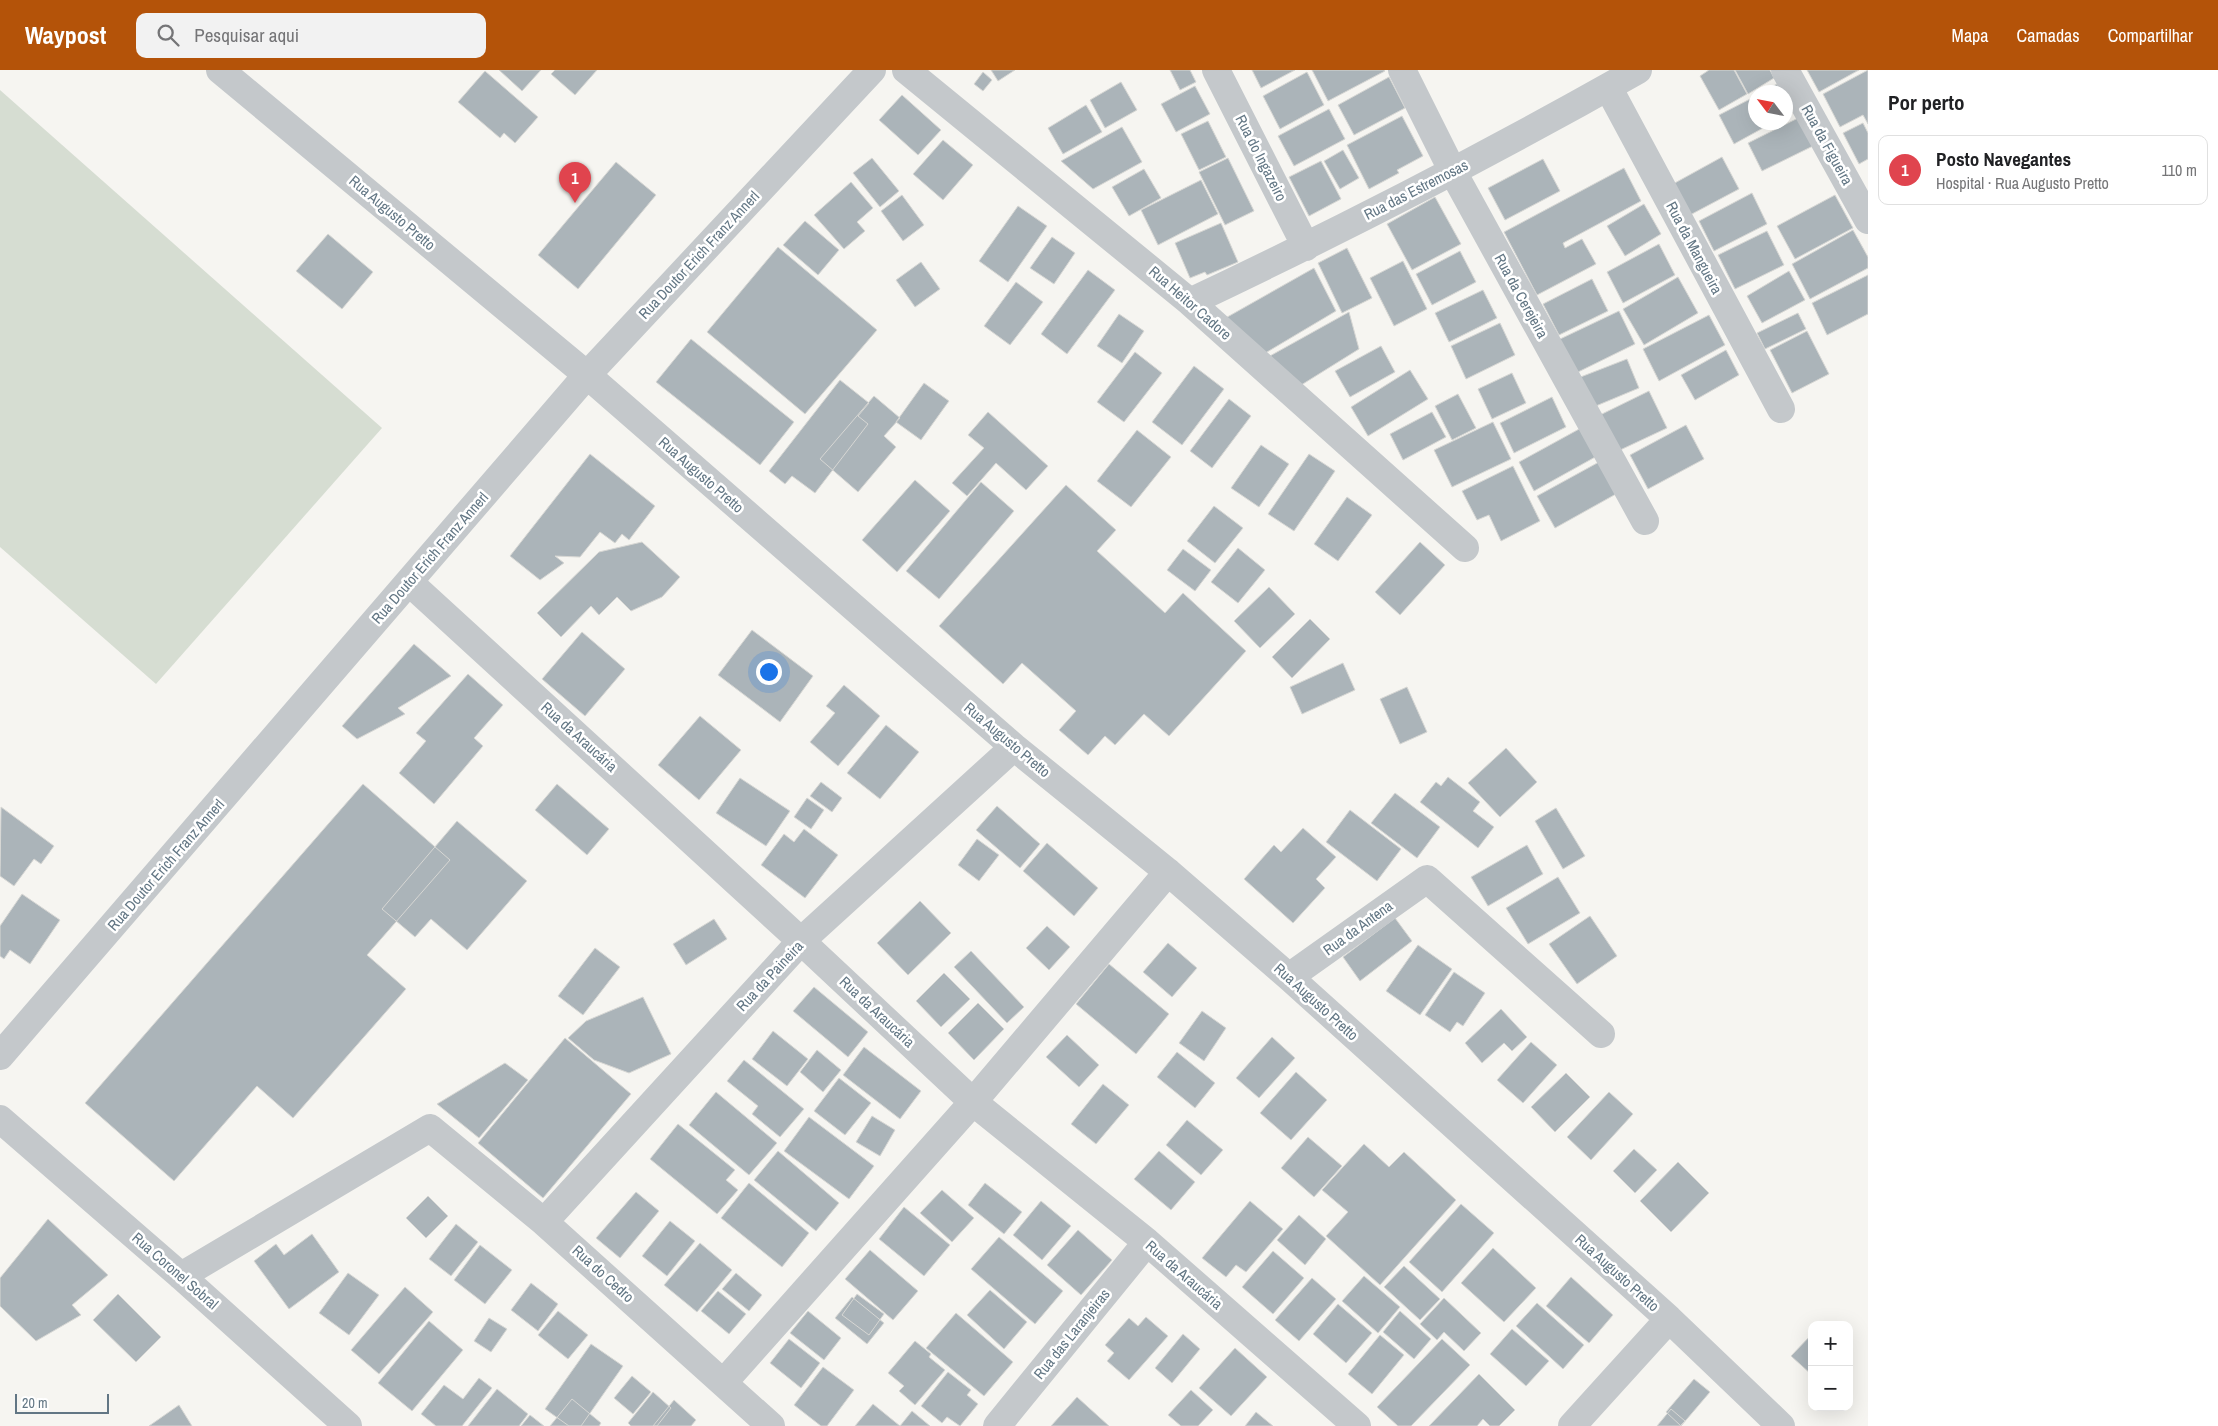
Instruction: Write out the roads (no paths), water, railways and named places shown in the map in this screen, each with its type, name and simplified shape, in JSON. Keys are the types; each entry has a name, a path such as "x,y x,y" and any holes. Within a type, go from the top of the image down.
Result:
{"street":[{"name":"Rua Doutor Erich Franz Annerl","path":"0,1056 410,583 587,375 872,70"},
{"name":"Rua Heitor Cadore","path":"906,70 1190,302 1465,548"},
{"name":"Rua do Ingazeiro","path":"1216,70 1306,247"},
{"name":"Rua da Cerejeira","path":"1402,70 1453,172 1645,521"},
{"name":"Rua das Estremosas","path":"1190,302 1306,247 1453,172 1638,70"},
{"name":"Rua da Figueira","path":"1785,70 1868,220"},
{"name":"Rua Augusto Pretto","path":"223,71 587,375 1014,747 1168,872 1289,977 1669,1319 1781,1426"},
{"name":"Rua da Mangueira","path":"1608,87 1781,408"},
{"name":"Rua da Araucária","path":"410,583 801,941 973,1102 1147,1242 1356,1426"},
{"name":"Rua da Paineira","path":"544,1222 801,941 1014,747"},
{"path":"724,1382 973,1102 1168,872"},
{"name":"Rua da Antena","path":"1289,977 1427,879 1600,1034"},
{"name":"Rua Coronel Sobral","path":"0,1119 181,1276 333,1421"},
{"name":"Rua do Cedro","path":"181,1276 430,1128 544,1222 771,1426"},
{"name":"Rua das Laranjeiras","path":"997,1426 1147,1242"},
{"path":"1572,1426 1669,1319"}],"place":[{"name":"Posto Navegantes","path":"575,203"}]}
